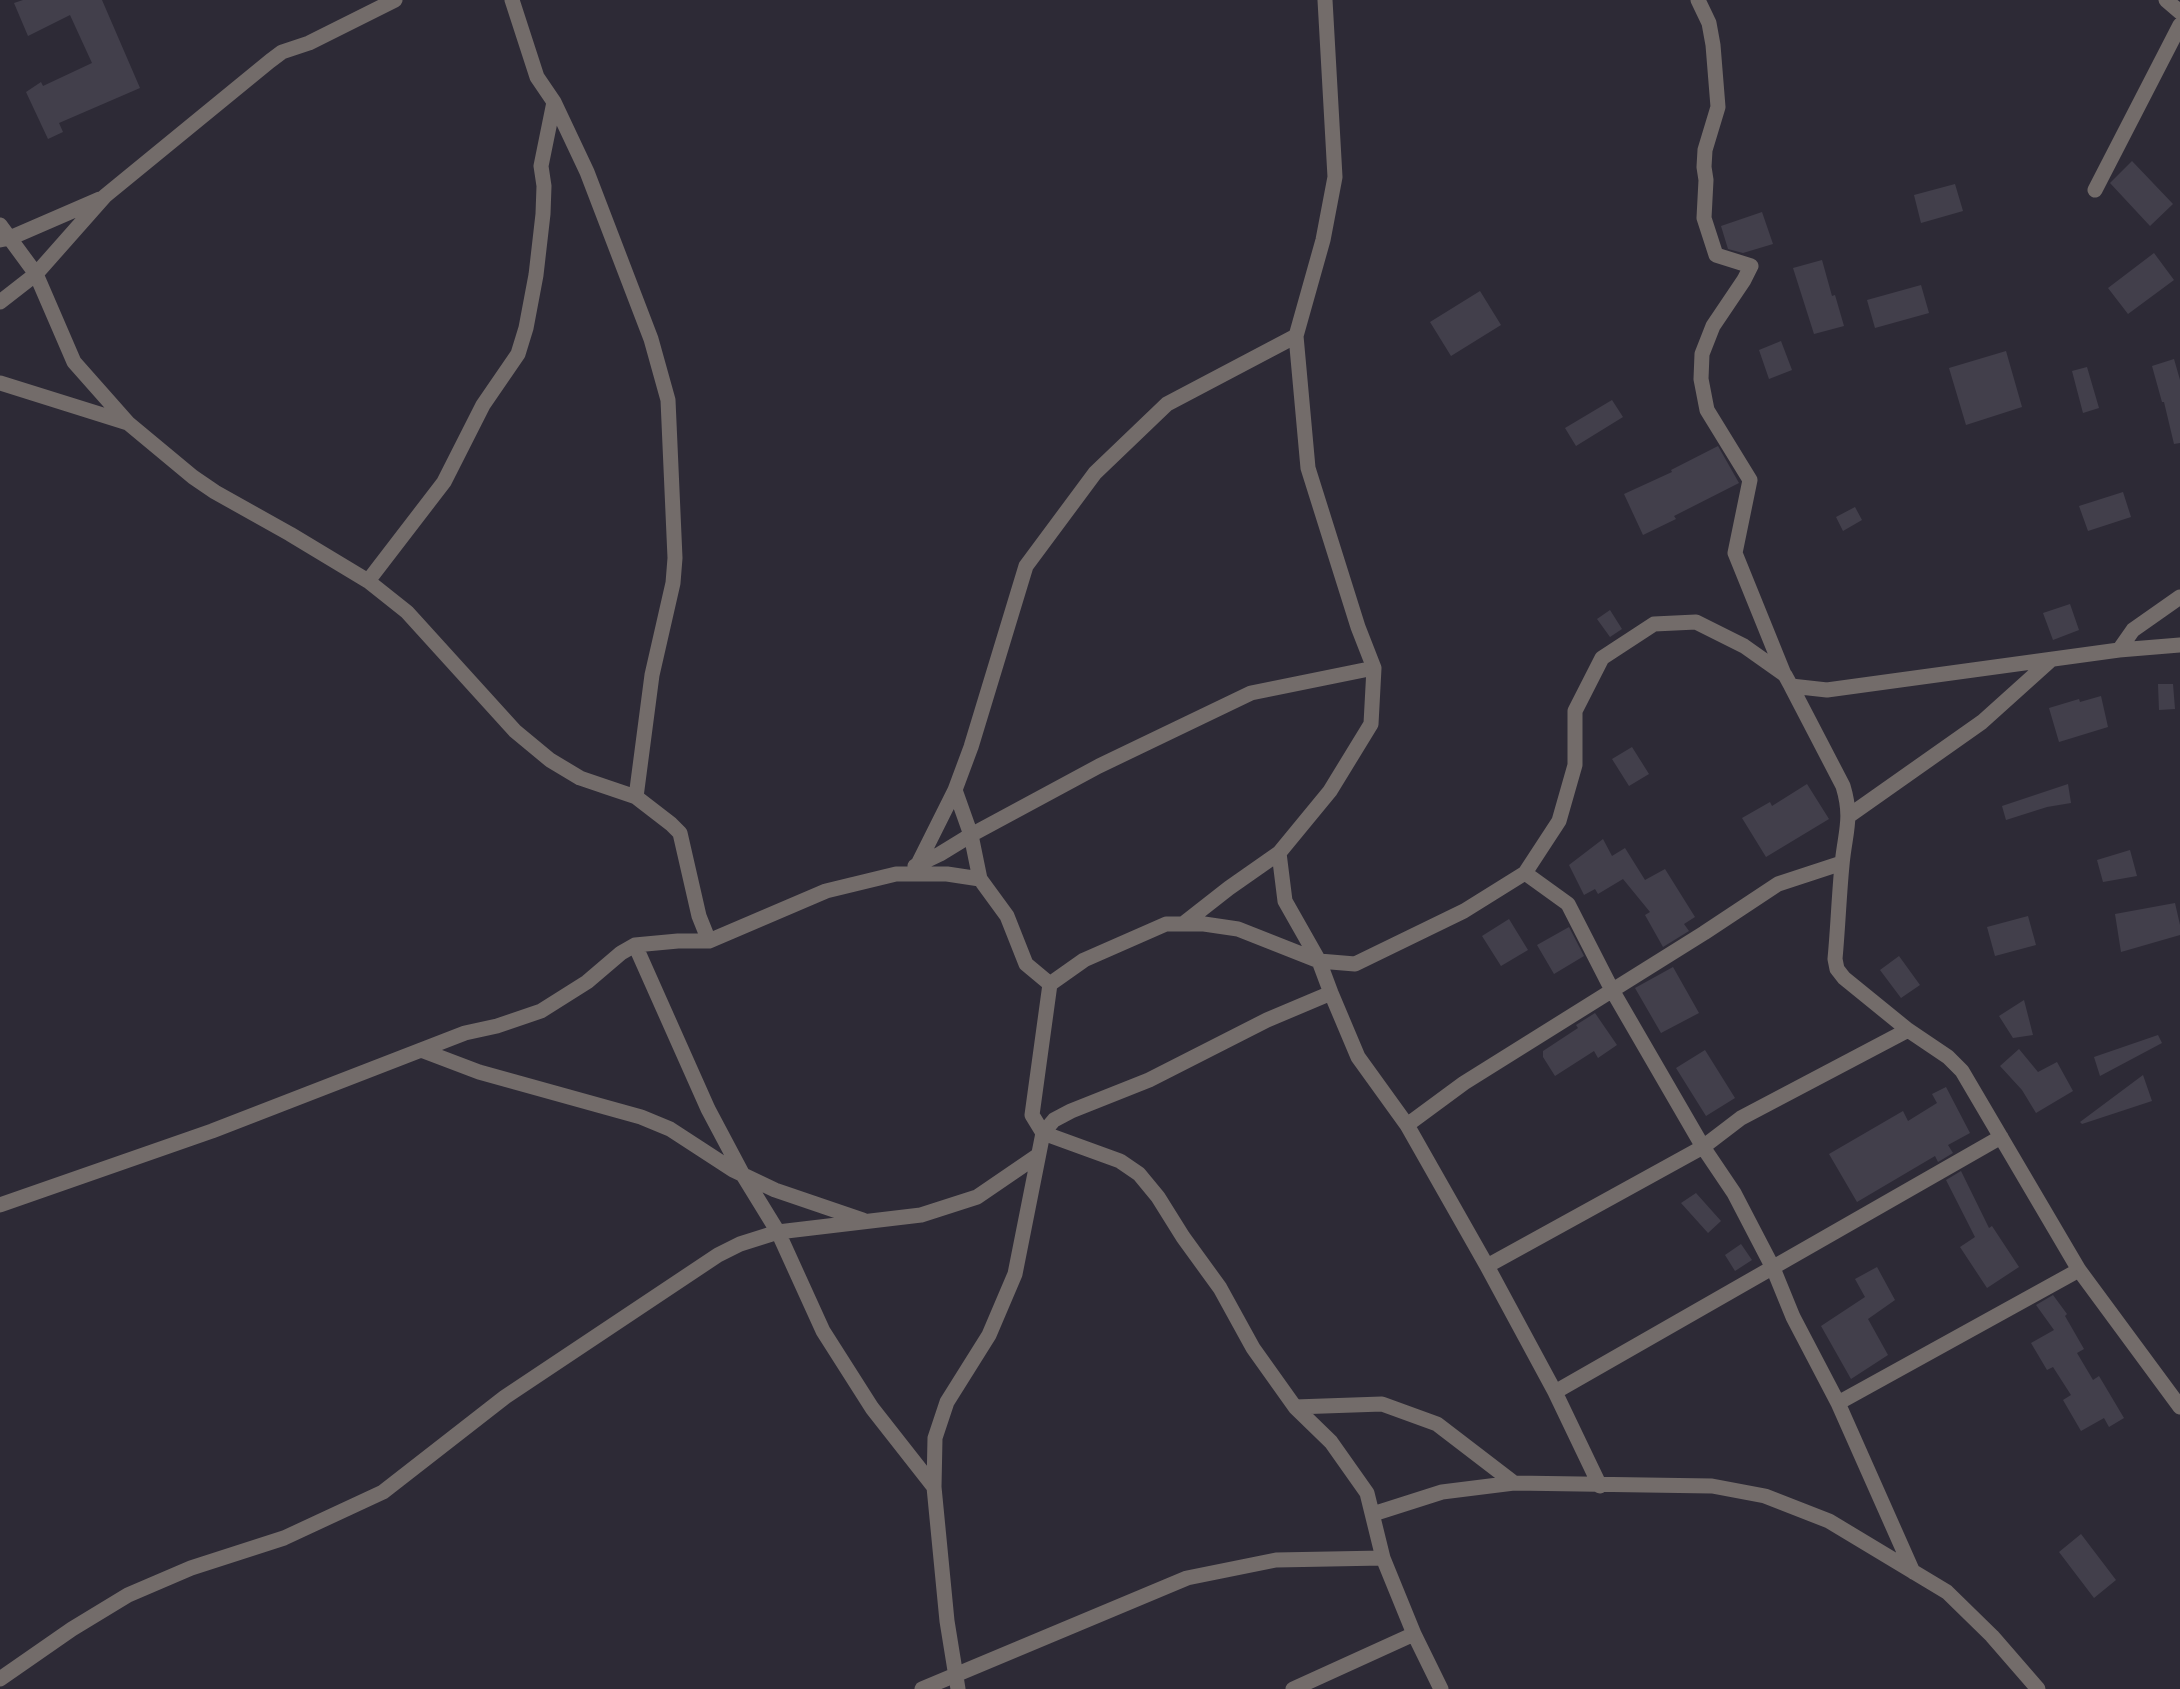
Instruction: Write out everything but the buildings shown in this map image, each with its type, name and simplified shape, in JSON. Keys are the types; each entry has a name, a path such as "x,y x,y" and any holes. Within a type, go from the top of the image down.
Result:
{"street":[{"path":"0,302 36,274 105,196 282,52 309,43 396,0"},
{"path":"512,0 537,77 554,102 586,172 651,339 668,400 675,558 673,583 652,675 636,797"},
{"path":"1183,924 1279,853 1330,791 1371,724 1374,668 1358,627 1308,468 1296,336 1323,240 1335,177 1325,0"},
{"path":"1698,0 1709,23 1718,107 1705,150 1704,218 1716,255 1750,266 1744,280 1713,326 1702,354 1701,379 1707,410 1750,480 1735,553 1788,681 1843,786 1850,815 1842,863 1835,959 1837,969 1844,978 1908,1030 1948,1057 1962,1071 2079,1270 2180,1407"},
{"path":"2166,0 2180,12"},
{"path":"2095,190 2180,26"},
{"path":"368,581 444,482 483,405 518,354 526,328 536,275 543,214 544,186 541,166 554,102"},
{"path":"5,239 105,196"},
{"path":"0,225 5,239 36,274 74,362 128,423 193,477 215,492 368,581 407,612 515,731 550,760 580,778 636,797 680,833 699,916 709,941"},
{"path":"918,864 955,790 971,747 1026,566 1095,472 1167,404 1296,336"},
{"path":"0,383 128,423"},
{"path":"2119,650 2133,630 2180,597"},
{"path":"1441,1689 1414,1634 1383,1558 1366,1493 1331,1442 1295,1407 1253,1348 1220,1288 1158,1197 1139,1174 1120,1161 1043,1133 1032,1115 1050,984 1084,960 1166,924 1204,924 1238,929 1319,961 1354,964 1464,911 1525,873 1559,821 1575,765 1575,711 1602,658 1654,624 1696,622 1744,646 1788,681 1827,690 2119,650 2180,645"},
{"path":"1850,815 1982,723 2052,659"},
{"path":"0,1205 212,1131 465,1033 497,1026 541,1011 586,982 621,953 635,945 709,941 826,891 896,874 940,854 970,835 1099,766 1251,693 1374,668"},
{"path":"955,790 970,835 980,879 1007,916 1026,964 1050,984"},
{"path":"1279,853 1285,901 1319,961 1330,993 1358,1056 1407,1125 1487,1266 1555,1392 1600,1486"},
{"path":"1407,1125 1464,1083 1778,884 1842,863"},
{"path":"1525,873 1568,904 1612,990 1703,1147 1734,1193 1773,1268 1793,1317 1838,1403 1913,1572"},
{"path":"896,874 947,874 980,879"},
{"path":"635,945 708,1109 743,1175 778,1232 823,1331 872,1408 934,1487"},
{"path":"957,1682 946,1621 934,1487 935,1438 947,1402 989,1335 1015,1274 1043,1133 1054,1120 1149,1080 1267,1020 1330,993"},
{"path":"1487,1266 1703,1147 1741,1118 1908,1030"},
{"path":"422,1050 479,1072 641,1117 670,1129 743,1175 776,1190 866,1221"},
{"path":"1555,1392 2001,1137"},
{"path":"0,1679 72,1629 128,1595 191,1568 284,1538 383,1492 506,1397 718,1255 740,1244 778,1232 921,1215 977,1197 1037,1156"},
{"path":"1838,1403 2079,1270"},
{"path":"1295,1407 1382,1404 1437,1424 1514,1483"},
{"path":"1373,1514 1442,1492 1514,1483 1712,1486 1766,1496 1829,1521 1947,1592 1992,1636 2038,1689"},
{"path":"922,1689 957,1682 1187,1578 1276,1560 1383,1558"},
{"path":"1293,1689 1414,1634"}]}
